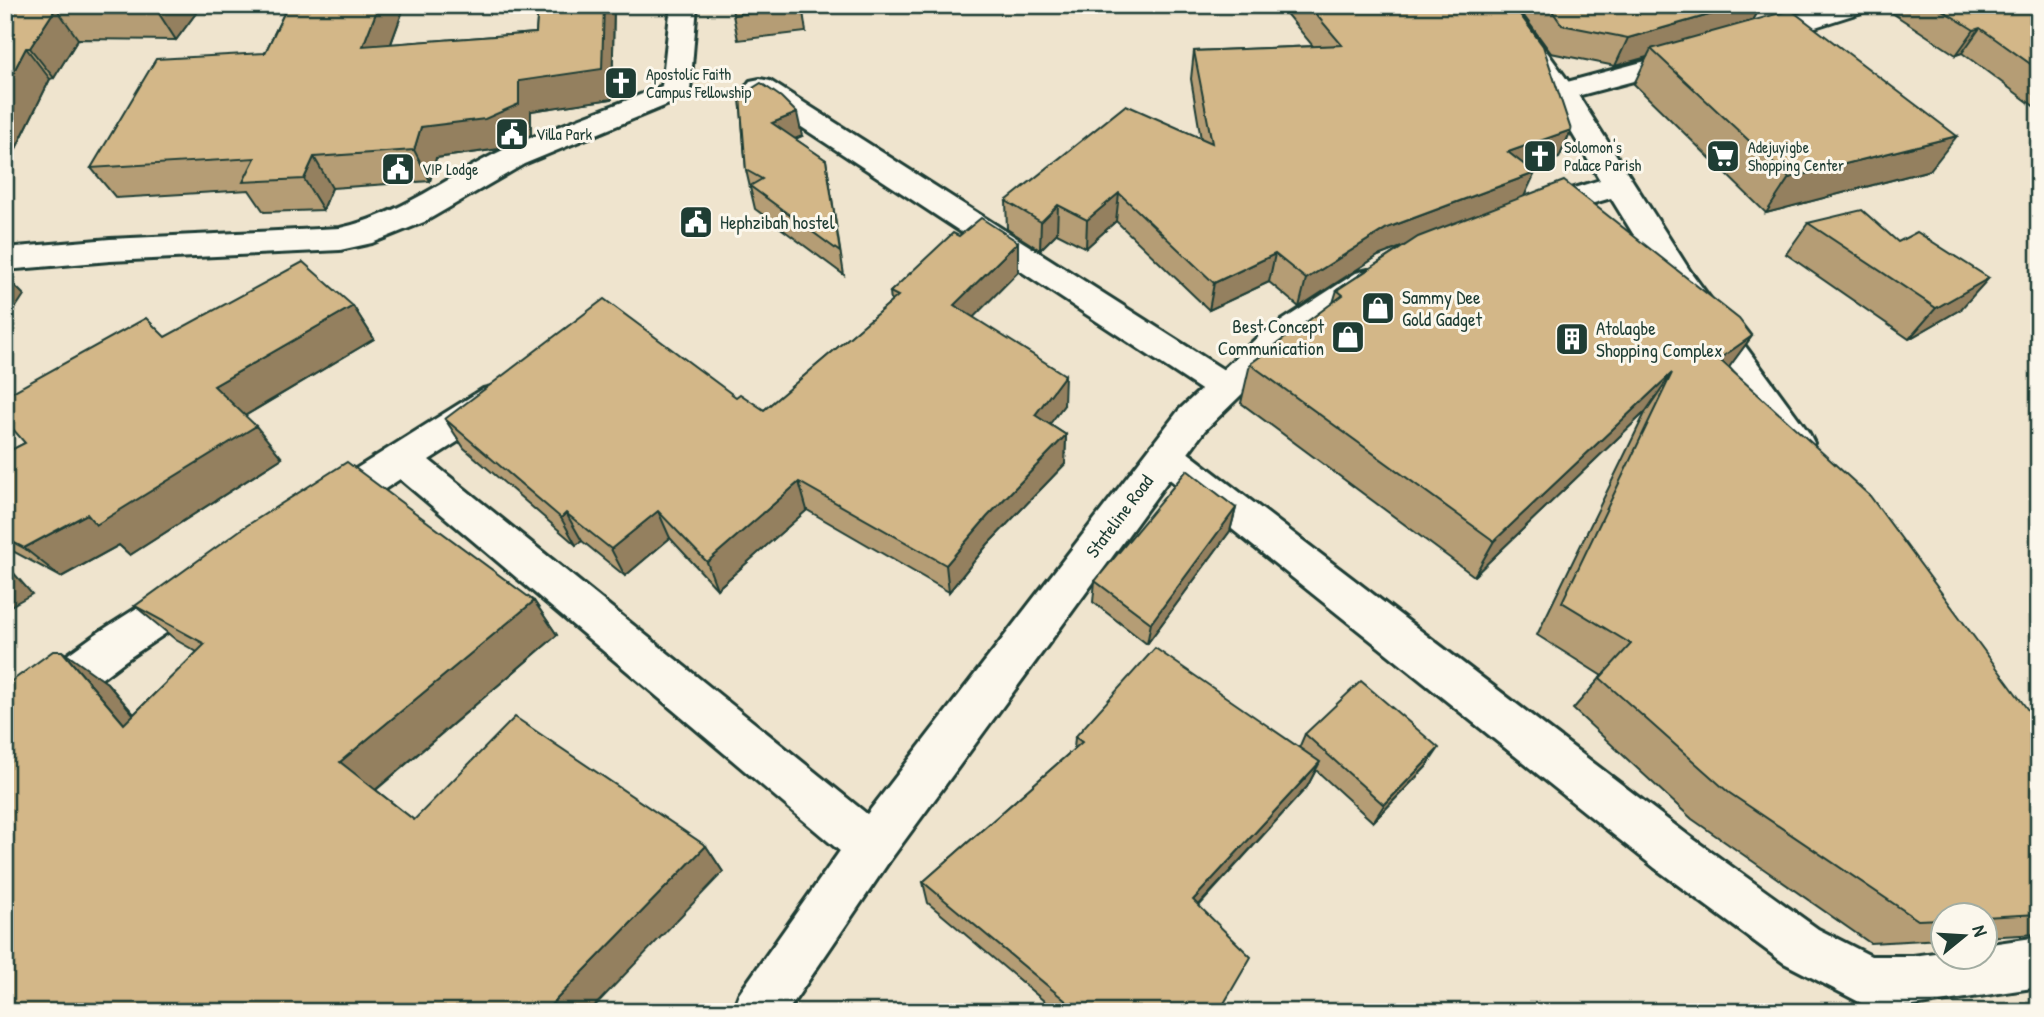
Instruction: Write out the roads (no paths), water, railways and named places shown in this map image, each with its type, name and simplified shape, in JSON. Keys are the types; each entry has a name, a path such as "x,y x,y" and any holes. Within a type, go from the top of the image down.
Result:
{"street":[{"path":"5,259 110,250 340,239 372,232 413,215 513,157 676,91 684,5"},
{"path":"1499,5 1562,92 1678,279 1815,470"},
{"path":"1562,92 1724,47 1856,5"},
{"path":"760,87 1225,388"},
{"path":"1500,223 1618,185"},
{"name":"Stateline Road","path":"757,1012 871,847 1192,420 1272,344 1391,265 1403,261"},
{"path":"297,526 515,387"},
{"path":"1165,455 1672,852 1801,946 1867,981 1913,981 2039,962"},
{"path":"401,458 871,847"},
{"path":"5,726 111,647 227,572"}],"place":[{"name":"Apostolic Faith Campus Fellowship","path":"621,83"},
{"name":"Villa Park","path":"512,134"},
{"name":"Solomon's Palace Parish","path":"1540,156"},
{"name":"Adejuyigbe Shopping Center","path":"1723,156"},
{"name":"VIP Lodge","path":"398,169"},
{"name":"Hephzibah hostel","path":"696,222"},
{"name":"Sammy Dee Gold Gadget","path":"1378,308"},
{"name":"Best Concept Communication","path":"1348,337"},
{"name":"Atolagbe Shopping Complex","path":"1572,339"}]}
